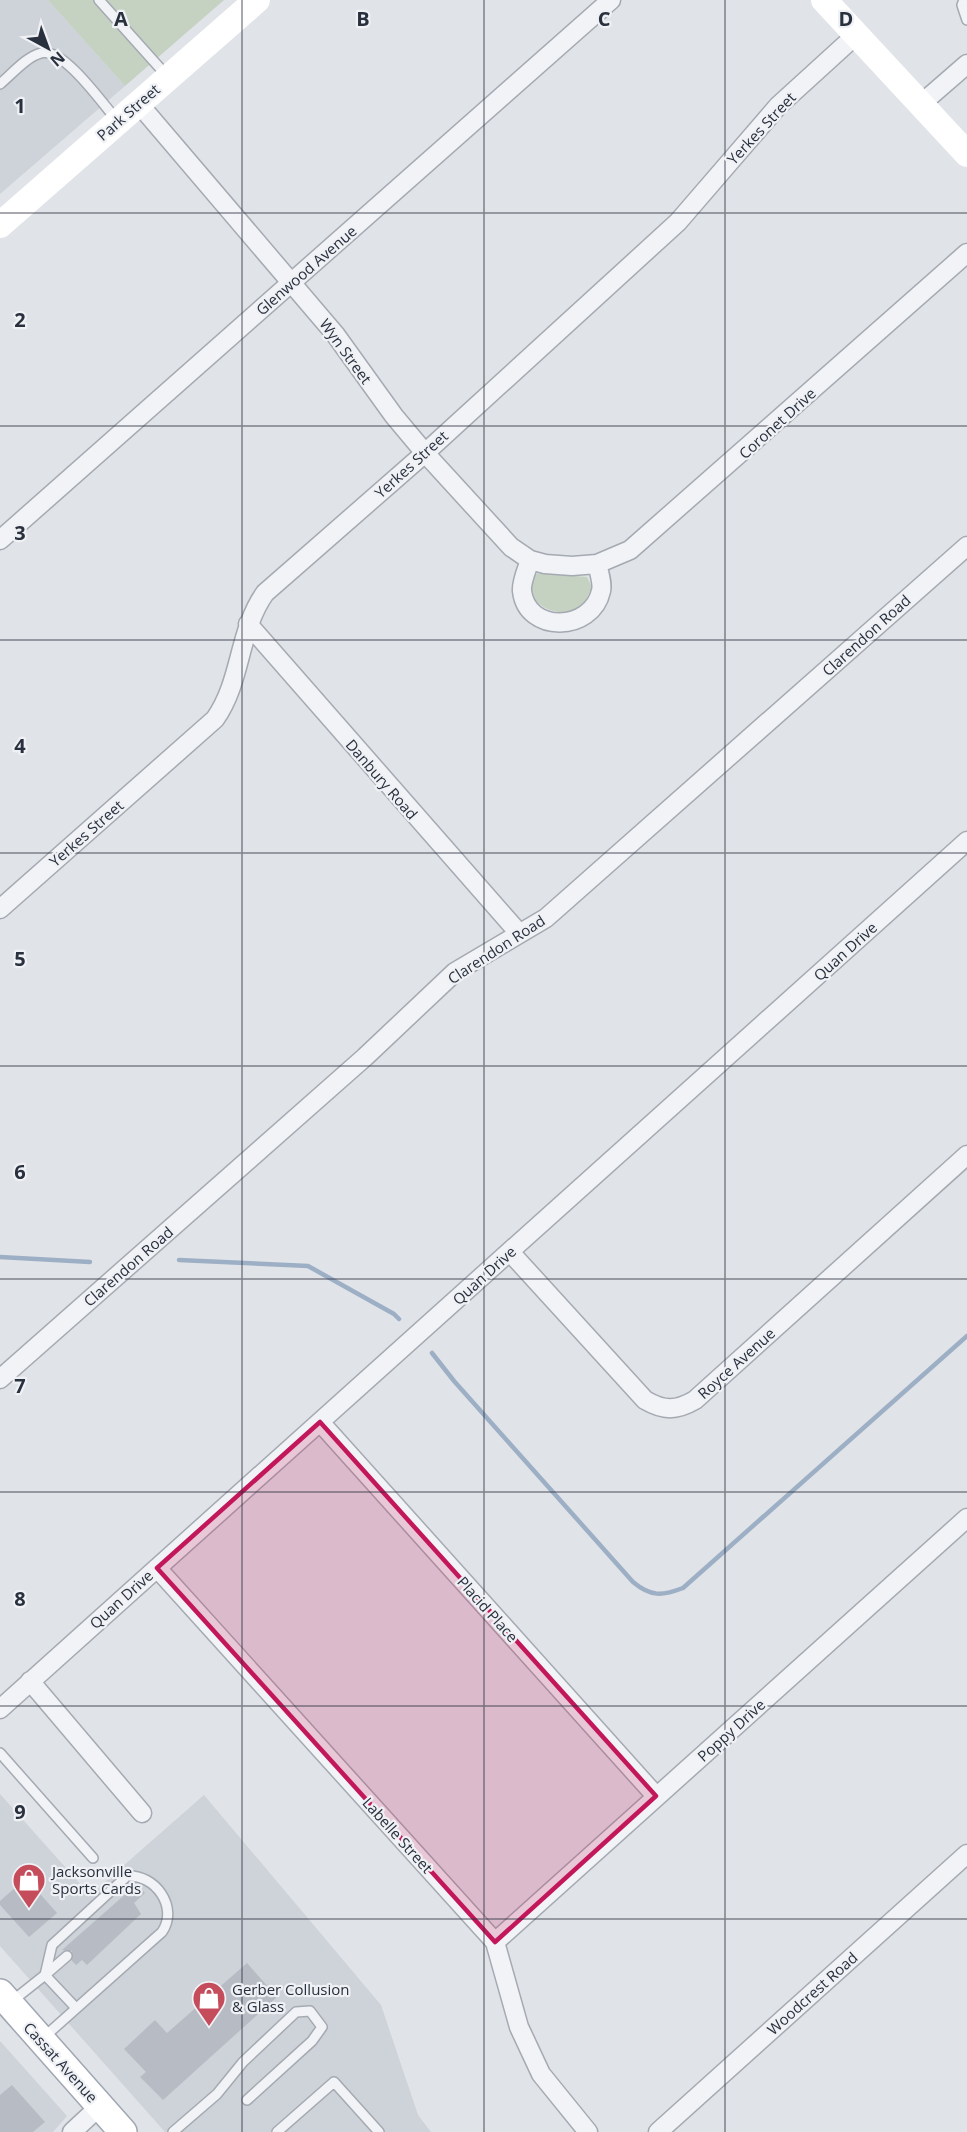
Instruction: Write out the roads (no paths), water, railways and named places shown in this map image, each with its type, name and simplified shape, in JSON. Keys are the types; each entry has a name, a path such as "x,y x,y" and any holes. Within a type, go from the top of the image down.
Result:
{"main road":[{"name":"Cassat Avenue","path":"5,1998 123,2132"}],"street":[{"name":"Park Street","path":"2,219 139,104 257,0"},
{"name":"Glenwood Avenue","path":"0,540 611,0"},
{"path":"824,0 967,154"},
{"name":"Yerkes Street","path":"0,909 215,719 227,702 253,610 265,593 425,453 678,222 778,106 856,35"},
{"path":"921,105 967,64"},
{"name":"Wyn Street","path":"139,104 177,151 292,282 425,453 492,528 530,560 545,564 572,566"},
{"name":"Coronet Drive","path":"572,566 597,564 630,550 651,534 967,253"},
{"name":"Clarendon Road","path":"0,1379 365,1057 454,972 518,932 546,918 967,546"},
{"path":"530,560 521,588 525,604 540,618 560,624 579,620 594,608 602,590 597,564"},
{"name":"Danbury Road","path":"248,624 518,932"},
{"name":"Quan Drive","path":"0,1709 967,842"},
{"name":"Royce Avenue","path":"510,1252 645,1400 658,1408 669,1410 695,1400 967,1155"},
{"name":"Placid Place","path":"320,1422 656,1796"},
{"name":"Poppy Drive","path":"495,1942 967,1518"},
{"name":"Labelle Street","path":"157,1568 495,1942 519,2027 541,2074 588,2132"},
{"path":"30,1682 142,1813"},
{"name":"Woodcrest Road","path":"658,2132 967,1854"},
{"path":"72,2132 100,2106"}],"lane":[{"path":"99,0 168,78"},
{"path":"964,0 962,5 967,20"},
{"path":"0,84 28,60 42,52 55,53 66,62 118,121"},
{"path":"0,1753 93,1858"},
{"path":"41,2039 162,1932 169,1921 169,1908 160,1893 145,1886 134,1875 128,1876 52,1945 45,1975"},
{"path":"5,1998 45,1975 68,1956"},
{"path":"45,1975 76,2008"},
{"path":"172,2132 217,2094 243,2061 296,2012 310,2011 322,2027 312,2041 247,2100"},
{"path":"277,2132 333,2082 379,2132"}],"waterway":[{"path":"0,1257 90,1262"},
{"path":"179,1260 308,1266 394,1314 399,1319"},
{"path":"432,1353 454,1381 633,1582 651,1593 663,1594 683,1588 967,1336"}],"place":[{"name":"Jacksonville Sports Cards","path":"29,1909"},
{"name":"Gerber Collusion & Glass","path":"209,2027"}]}
